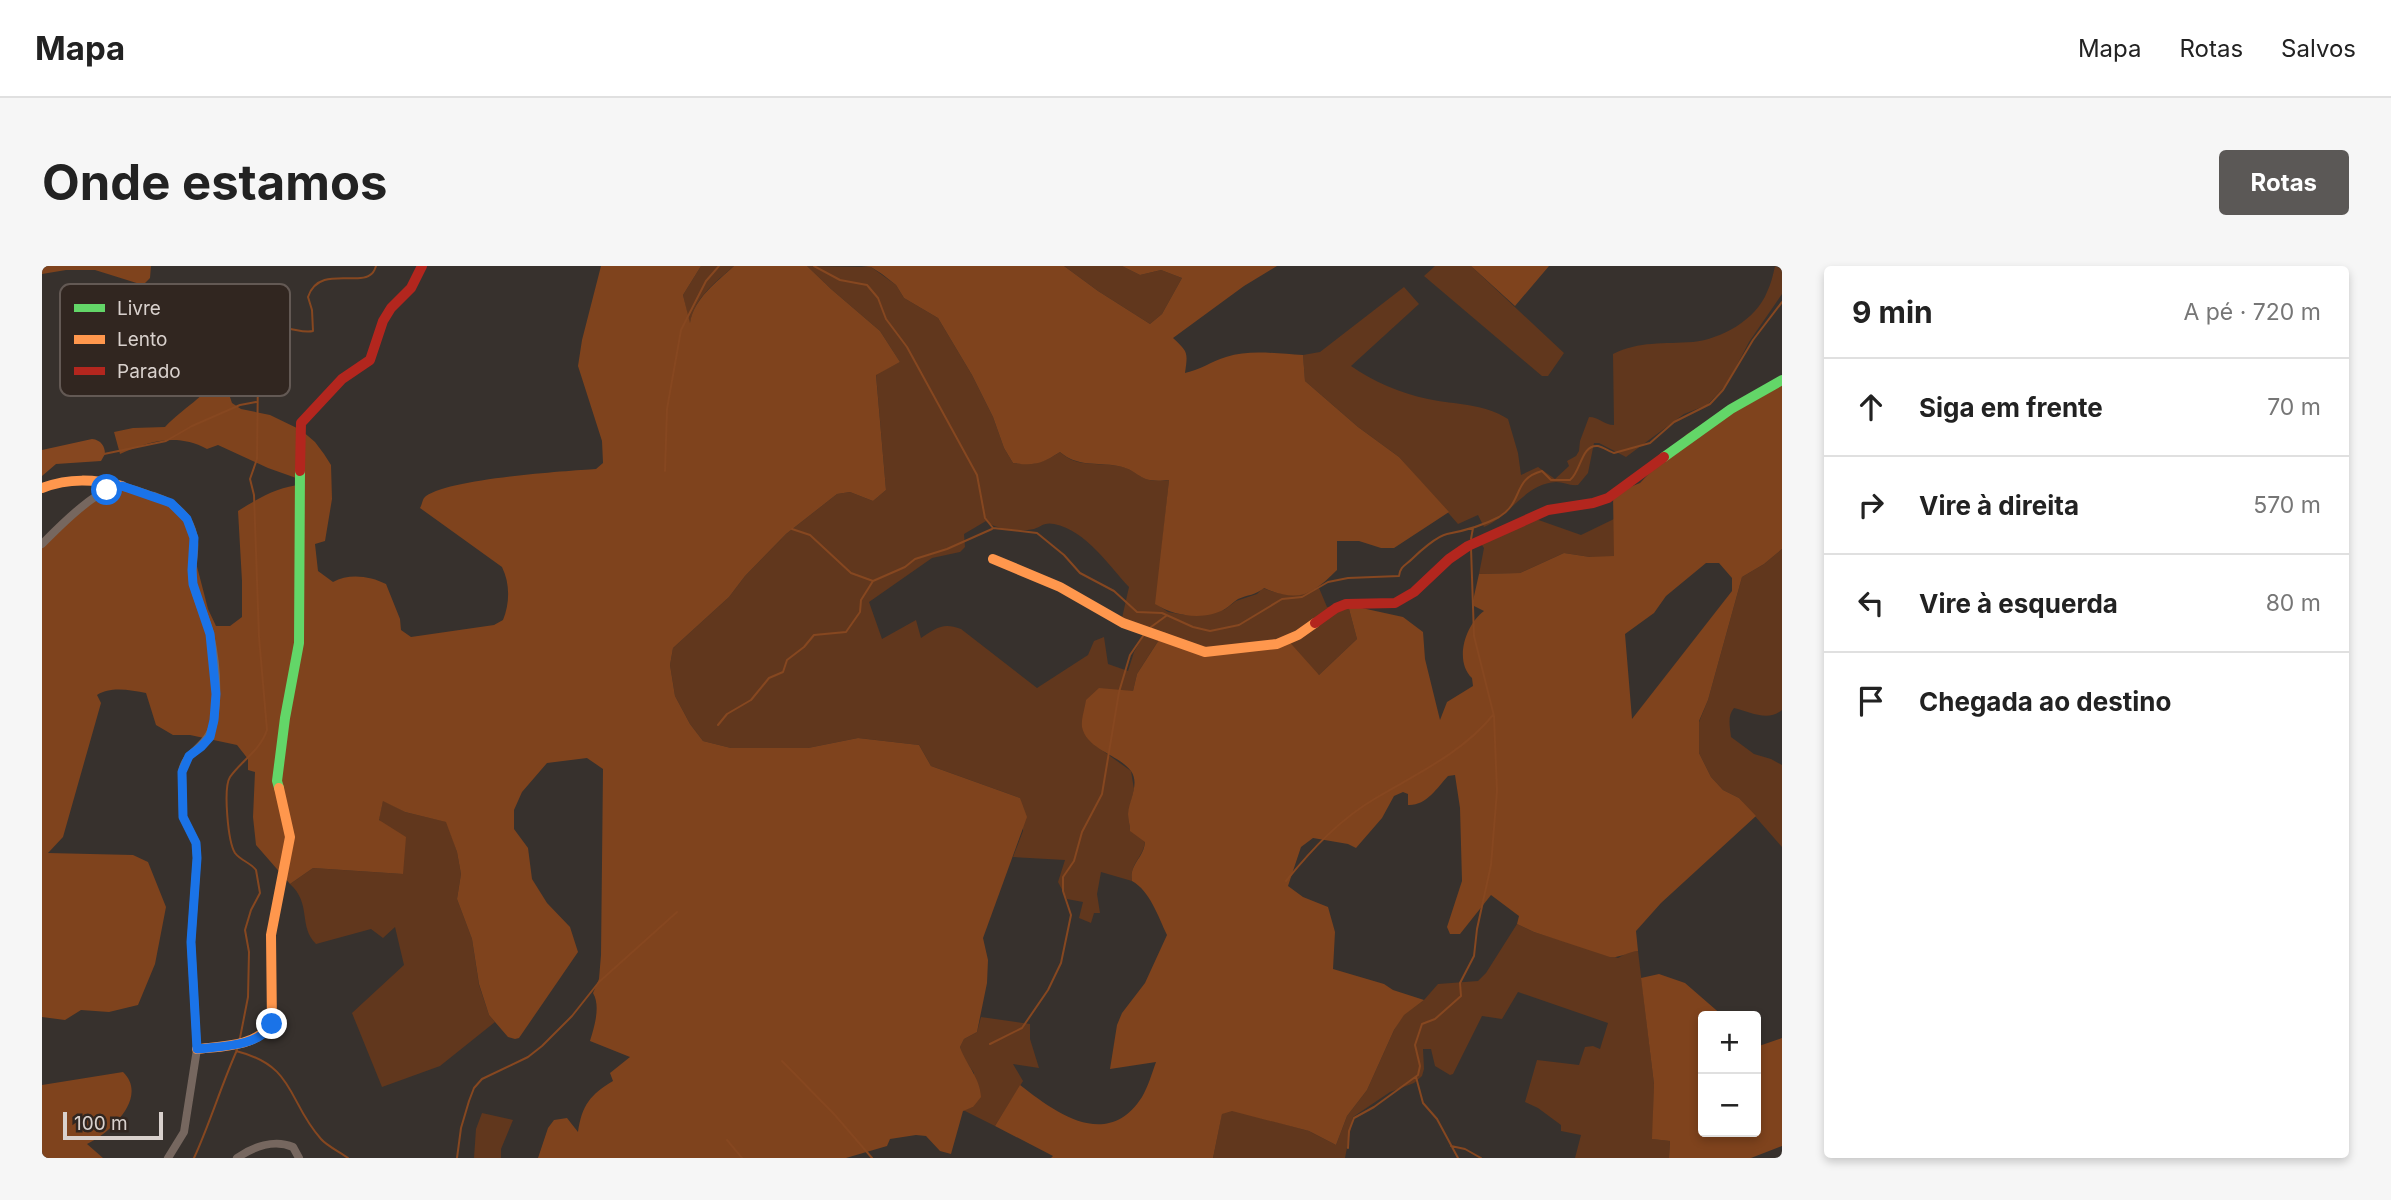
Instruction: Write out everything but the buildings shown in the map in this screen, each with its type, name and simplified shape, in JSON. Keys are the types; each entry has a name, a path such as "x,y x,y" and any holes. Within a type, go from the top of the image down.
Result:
{"street":[{"path":"197,1049 247,1042 272,1024 271,934 290,837 277,781 299,643 301,566 298,486 301,423 342,379 370,360 383,321 391,308 411,288 422,266"},
{"path":"993,559 1060,587 1123,623 1205,652 1277,644 1298,635 1346,604 1385,604 1404,599 1449,559 1527,519 1549,510 1608,498 1731,409 1782,380"},
{"path":"42,488 57,482 83,479 122,486 171,503 187,519 194,538 193,584 210,634 216,694 210,737 189,756 182,772 183,817 196,843 197,858 191,942 197,1049 184,1132 168,1158"},
{"path":"42,544 95,497 122,486"},
{"path":"237,1158 254,1148 281,1144 293,1147 299,1158"}],"shaded area":[{"path":"42,266 151,266 150,278 144,284 95,270 66,270 42,274"},
{"path":"601,266 701,266 683,295 690,323 701,298 734,266 807,266 880,331 900,362 876,375 886,490 873,501 850,492 837,494 786,534 745,576 729,597 673,648 670,665 675,696 703,741 731,748 808,748 858,738 919,745 931,766 1020,798 1027,817 983,938 988,960 987,983 977,1032 964,1039 960,1047 978,1083 981,1097 973,1107 963,1111 951,1154 940,1151 926,1136 916,1135 890,1139 887,1146 846,1158 538,1158 548,1128 554,1120 567,1118 578,1132 588,1102 613,1081 610,1073 630,1057 590,1041 597,1010 593,993 599,979 601,955 603,769 587,758 547,763 522,792 514,810 514,829 528,848 532,879 547,903 570,927 578,952 519,1038 515,1039 508,1037 489,1015 479,984 472,939 457,899 461,874 457,852 446,822 405,812 383,801 379,820 406,837 403,874 313,868 290,884 256,845 253,817 255,772 248,770 248,759 237,745 190,735 173,735 156,725 146,693 121,690 102,692 97,695 101,703 63,837 48,853 133,855 148,862 166,907 155,964 138,1005 109,1012 81,1010 65,1020 42,1017 42,547 86,504 114,486 152,497 185,520 208,609 216,626 230,626 242,617 238,511 276,491 301,485 299,479 218,445 207,449 174,440 153,442 120,454 114,432 133,428 165,427 200,396 230,396 232,403 241,409 270,415 301,430 315,442 331,465 332,499 325,541 315,544 318,571 333,582 346,577 360,577 386,584 400,619 401,630 411,637 494,625 503,620 508,600 507,580 502,567 420,508 424,498 435,491 454,486 505,477 596,469 603,463 602,441 578,366"},
{"path":"701,266 734,266 700,299 690,326 683,295"},
{"path":"807,266 871,267 896,285 904,298 938,318 972,375 1013,463 1038,463 1060,452 1080,462 1125,468 1145,479 1169,480 1156,604 1168,612 1185,615 1224,610 1236,601 1257,594 1263,588 1291,594 1306,593 1319,588 1327,607 1348,605 1357,639 1319,675 1246,646 1204,650 1160,638 1137,674 1133,691 1124,691 1096,746 1131,771 1134,789 1128,814 1130,830 1145,841 1133,870 1132,881 1101,872 1097,894 1100,913 1094,913 1091,923 1079,918 1083,902 1067,899 1058,882 1065,860 1013,857 1023,831 1020,798 931,766 919,745 858,738 808,748 731,748 703,741 675,696 670,665 673,648 729,597 745,576 786,534 837,494 850,492 873,501 886,490 876,374 900,362 880,331","holes":["986,521 1009,530 1034,529 1054,524 1077,534 1096,550 1129,587 1122,618 1145,633 1134,652 1128,671 1108,664 1104,637 1094,641 1088,655 1037,688 955,627 940,627 921,638 916,620 882,639 869,602 932,558 960,552 965,547 964,534"]},
{"path":"861,266 1064,266 1150,324 1162,314 1182,278 1161,270 1140,275 1122,266 1277,266 1244,286 1173,338 1186,353 1185,373 1245,353 1303,355 1305,381 1358,427 1399,457 1449,512 1394,548 1381,548 1359,541 1337,541 1337,570 1312,591 1304,594 1287,595 1264,588 1238,599 1217,613 1199,616 1180,614 1163,608 1155,604 1169,480 1150,480 1125,468 1080,462 1060,452 1038,463 1013,463 972,375 938,318 904,298 896,285 882,274 871,267"},
{"path":"1064,266 1122,266 1140,275 1161,270 1182,278 1162,314 1150,324"},
{"path":"1435,266 1471,266 1564,353 1548,376 1542,376 1424,276"},
{"path":"1471,266 1549,266 1515,306"},
{"path":"1775,266 1782,269 1782,294 1749,342 1727,384 1707,405 1684,414 1626,457 1594,443 1588,473 1578,485 1556,482 1535,488 1502,516 1484,527 1478,515 1458,524 1399,457 1358,427 1305,381 1303,355 1320,352 1404,287 1419,304 1351,366 1378,382 1408,394 1479,407 1499,414 1508,419 1521,475 1538,467 1555,479 1569,466 1567,461 1579,451 1589,417 1614,425 1613,354 1642,345 1704,340 1726,332 1746,319 1762,302"},
{"path":"1782,376 1782,549 1742,577 1708,700 1699,721 1699,753 1711,777 1723,790 1739,798 1756,816 1661,903 1636,931 1638,951 1610,957 1534,932 1517,924 1519,916 1491,895 1460,934 1450,934 1447,927 1462,881 1460,808 1455,775 1448,776 1420,803 1408,805 1408,794 1403,792 1394,796 1382,818 1356,848 1313,838 1301,847 1288,886 1303,897 1328,907 1335,932 1333,969 1384,984 1393,990 1424,1000 1404,1015 1394,1030 1367,1090 1347,1116 1336,1145 1309,1131 1232,1111 1222,1114 1213,1158 1051,1158 1053,1156 995,1126 1020,1085 1049,1106 1081,1122 1113,1122 1128,1113 1142,1097 1156,1062 1110,1069 1117,1025 1122,1013 1145,983 1167,935 1149,897 1132,881 1133,870 1145,842 1130,831 1128,814 1134,787 1133,776 1125,765 1096,747 1085,735 1082,724 1086,700 1099,688 1133,691 1137,674 1164,632 1204,650 1215,646 1246,646 1285,637 1319,675 1357,639 1348,605 1403,617 1423,632 1425,659 1440,720 1447,702 1473,686 1463,653 1467,634 1484,611 1472,605 1479,574 1520,573 1564,553 1590,557 1614,556 1613,494 1640,483 1687,434","holes":["1706,563 1719,563 1732,578 1732,591 1632,719 1625,634 1654,613 1666,596"]},
{"path":"92,439 103,446 105,454 101,461 56,464 42,476 42,450"},
{"path":"1530,517 1581,535 1614,519 1614,557 1564,553 1520,573 1479,574 1484,548 1478,540"},
{"path":"1782,549 1782,710 1777,714 1765,716 1734,708 1730,714 1730,722 1731,737 1754,754 1782,765 1782,847 1739,798 1723,790 1711,777 1699,753 1699,722 1708,700 1742,577"},
{"path":"383,800 405,812 447,822 461,874 457,899 472,939 479,985 489,1015 495,1022 440,1066 382,1087 352,1013 404,965 395,927 383,938 371,929 316,944 307,930 301,899 290,884 313,868 403,874 379,819"},
{"path":"1517,924 1534,932 1618,958 1638,951 1654,1084 1653,1139 1670,1141 1669,1158 1575,1158 1581,1135 1561,1131 1561,1125 1525,1102 1537,1060 1579,1065 1585,1047 1600,1049 1608,1023 1518,992 1502,1019 1482,1016 1453,1074 1450,1075 1435,1066 1431,1049 1423,1049 1422,1076 1414,1083 1390,1092 1353,1117 1345,1158 1213,1158 1222,1113 1232,1110 1309,1131 1336,1145 1347,1116 1367,1090 1403,1015 1424,1000 1438,984 1478,981"},
{"path":"1659,974 1685,983 1717,1011 1698,1011 1698,1137 1761,1137 1761,1045 1782,1038 1782,1146 1751,1158 1669,1158 1670,1141 1652,1139 1654,1084 1641,978"},
{"path":"981,1017 1030,1024 1030,1039 1039,1068 1013,1064 1023,1081 995,1126 963,1110 973,1107 974,1073 960,1047 964,1039 977,1032"},
{"path":"123,1072 130,1082 132,1092 129,1103 106,1132 87,1144 103,1158 42,1158 42,1085"},
{"path":"482,1113 513,1120 501,1149 501,1158 474,1158 476,1129"}],"waterway":[{"path":"290,329 313,331 308,297 320,282 338,278 364,278 372,273 376,266"},
{"path":"665,471 667,409 681,330 706,281 719,266"},
{"path":"814,266 840,280 867,285 878,298 886,319 907,347 977,475 985,518 993,528 1037,533 1064,555 1080,573 1114,591 1137,612 1162,613 1193,627 1210,631 1239,625 1282,599 1302,597 1328,582 1348,578 1399,576 1404,566 1438,538 1480,525 1507,511 1526,479 1533,475 1542,471 1551,480 1570,480 1588,449 1592,447 1598,446 1614,453 1650,443 1674,422 1710,404 1723,390 1753,340 1782,302"},
{"path":"240,1038 248,997 249,952 245,930 260,893 256,870 237,856 232,847 227,792 230,777 260,744 267,730 259,637 254,495 250,479 257,459 258,396"},
{"path":"104,454 166,441 192,426 240,405 256,402"},
{"path":"1471,539 1473,528"},
{"path":"792,529 810,535 851,573 873,581"},
{"path":"718,725 727,714 751,700 769,678 783,672 787,660 814,635 846,632 860,612 861,600 873,581 905,567 915,559 947,549 992,529"},
{"path":"1348,1148 1349,1131 1354,1118 1418,1075 1420,1066 1415,1045 1422,1024 1435,1019 1461,996 1460,983 1474,956 1491,865 1497,791 1494,716 1474,636 1471,548"},
{"path":"1151,627 1166,616"},
{"path":"990,1044 1022,1028 1048,990 1061,963 1071,915 1063,891 1063,877 1074,861 1082,832 1102,794 1119,692 1130,655 1143,636"},
{"path":"1286,881 1316,846 1350,815 1453,751 1493,715"},
{"path":"457,1158 461,1128 469,1101 474,1088 482,1079 528,1057 542,1046 572,1016 599,982 677,912"},
{"path":"194,1158 237,1050"},
{"path":"236,1051 270,1066 280,1075 321,1139 348,1158"},
{"path":"782,1061 872,1158"},
{"path":"1416,1077 1423,1103 1437,1119 1458,1158"},
{"path":"727,1140 742,1158"},
{"path":"1451,1146 1465,1149 1481,1158"}],"traffic: fast":[{"path":"1664,457 1731,409 1782,380"},
{"path":"279,788 277,781 285,718 299,643 300,471"}],"traffic: slow":[{"path":"42,488 62,482 82,481 122,486"},
{"path":"993,559 1060,587 1123,623 1205,652 1277,644 1298,635 1315,623"},
{"path":"197,1049 247,1041 265,1032 272,1024 271,935 290,837 279,788"}],"traffic: jam":[{"path":"300,471 301,423 342,379 370,360 383,321 391,308 411,288 422,266"},
{"path":"1315,623 1346,604 1395,603 1414,592 1449,559 1468,546 1548,510 1608,498 1664,457"}],"route":[{"path":"107,490 122,486 157,497 171,503 187,519 194,538 193,584 210,634 216,694 214,720 210,737 189,756 182,772 183,817 196,843 197,858 191,942 197,1049 247,1042 272,1024"}]}
